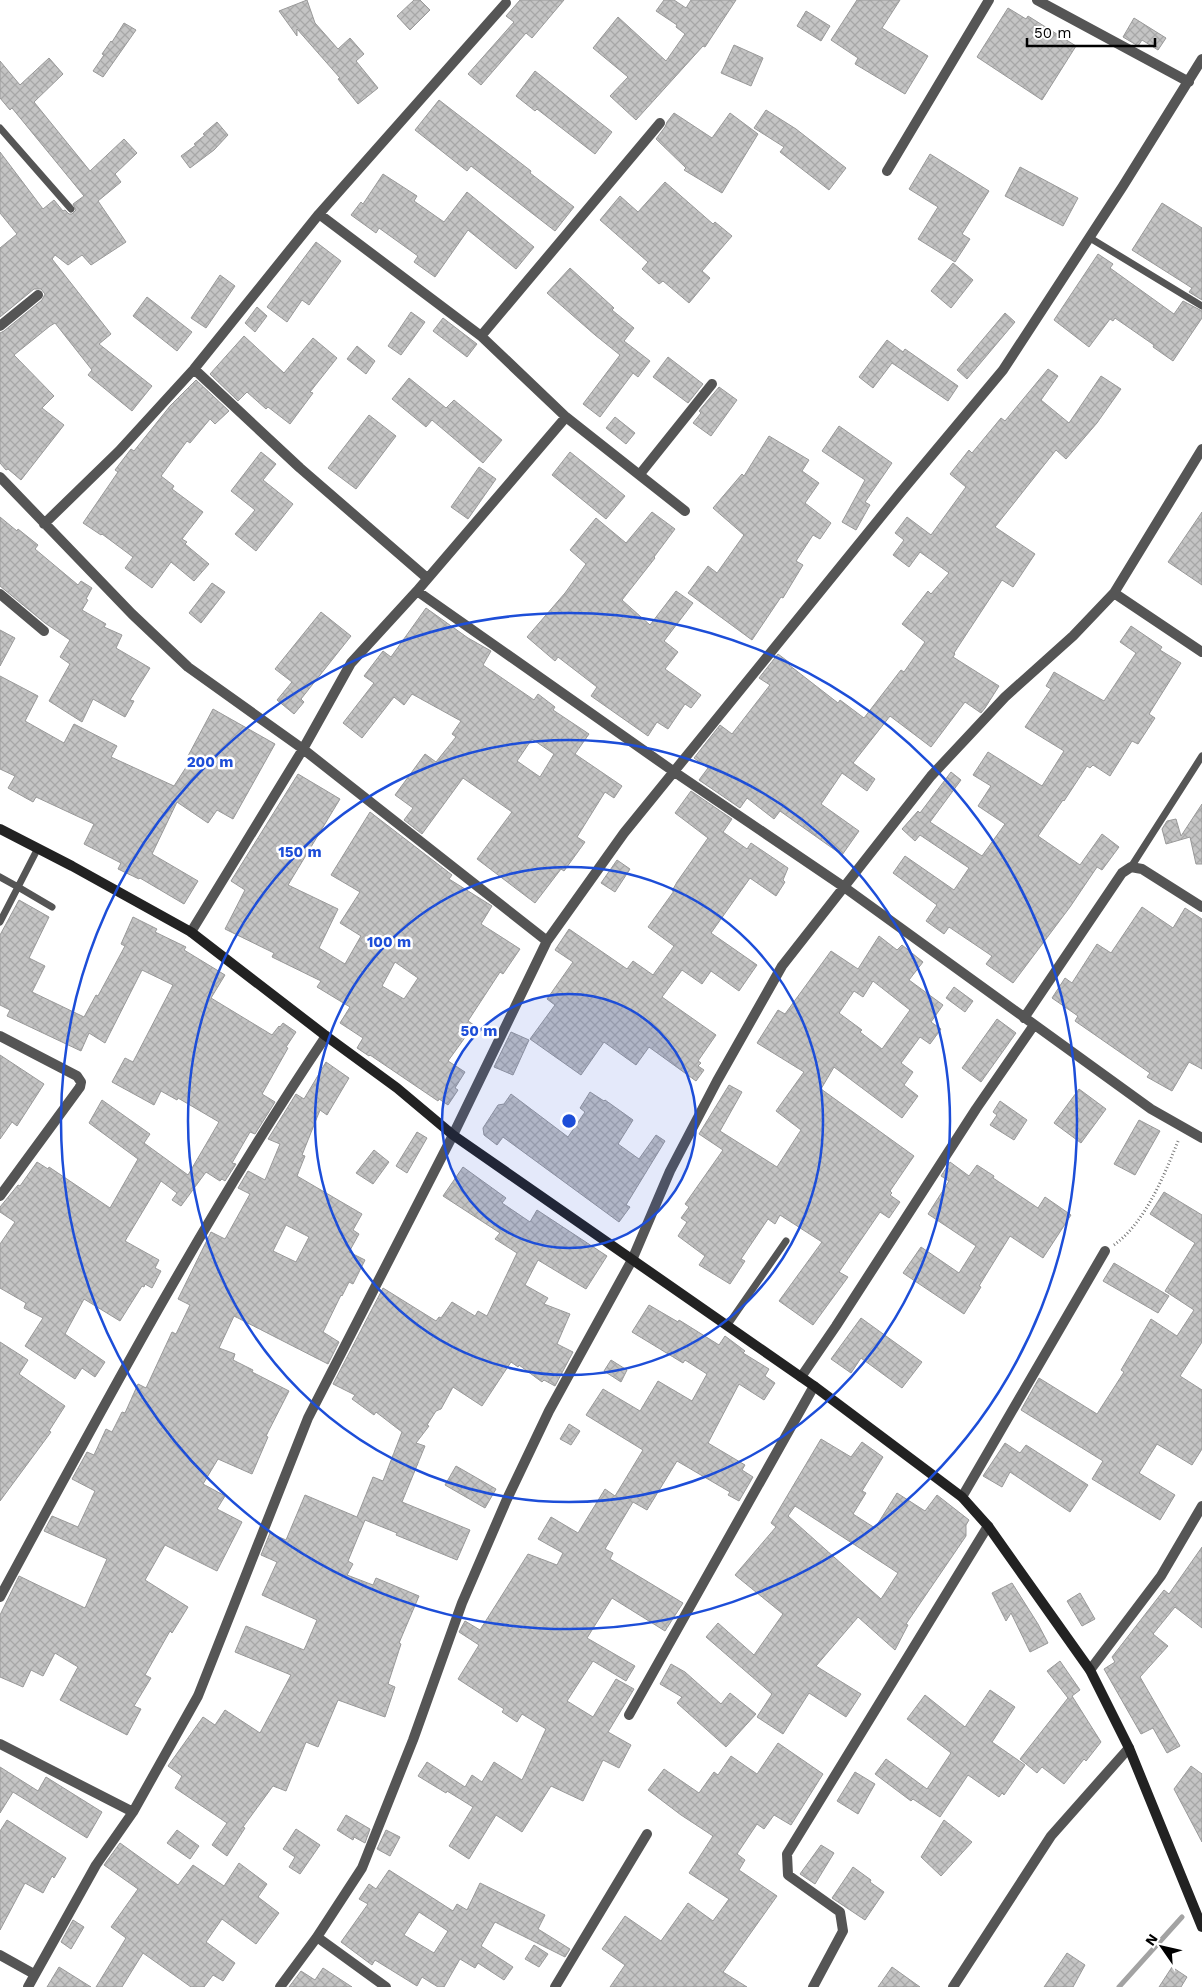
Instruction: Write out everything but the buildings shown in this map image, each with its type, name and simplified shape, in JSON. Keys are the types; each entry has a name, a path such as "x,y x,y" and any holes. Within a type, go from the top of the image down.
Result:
{"street":[{"path":"887,171 989,0"},
{"path":"1038,0 1189,82"},
{"path":"44,524 120,451 194,369 319,214 506,1"},
{"path":"28,1987 96,1864 133,1812 198,1696 308,1418 453,1135 547,942 624,833 673,771 1003,370 1090,238 1202,59"},
{"path":"482,336 660,123"},
{"path":"319,214 482,336 566,417 685,511"},
{"path":"0,326 38,295"},
{"path":"194,369 300,468 427,578"},
{"path":"640,474 712,384"},
{"path":"191,932 303,749 351,663 417,591 566,417"},
{"path":"280,1987 317,1937 362,1868 413,1740 462,1603 507,1498 549,1411 632,1260 670,1171 717,1081 782,966 932,776 1006,697 1073,636 1114,593 1202,449"},
{"path":"0,477 132,614 188,667 303,749 547,942"},
{"path":"417,591 673,771 844,887 1151,1109 1202,1138"},
{"path":"1114,593 1202,652"},
{"path":"0,594 44,631"},
{"path":"0,829 179,923 396,1088 453,1135 814,1386 962,1497 988,1526 1090,1670 1128,1748 1202,1928"},
{"path":"1024,1018 1122,873 1131,867 1142,870 1202,907"},
{"path":"801,1378 976,1109 1034,1025"},
{"path":"0,1036 77,1076 81,1082 80,1087 0,1196"},
{"path":"0,1597 144,1333 286,1095 326,1036"},
{"path":"962,1497 1105,1251"},
{"path":"629,1715 814,1386"},
{"path":"1090,1670 1161,1576 1202,1506"},
{"path":"812,1987 843,1931 842,1921 840,1912 788,1874 787,1854 988,1526"},
{"path":"0,1744 133,1812"},
{"path":"953,1987 1051,1836 1128,1748"},
{"path":"555,1987 647,1834"},
{"path":"317,1937 386,1987"},
{"path":"0,1955 34,1974"}],"lane":[{"path":"0,128 71,209"},
{"path":"1090,238 1202,306"},
{"path":"1131,867 1202,756"},
{"path":"0,922 38,848"},
{"path":"0,877 52,907"},
{"path":"727,1326 786,1242"}],"path":[{"path":"1105,1251 1126,1236 1159,1187 1183,1128"}],"waterway":[{"path":"1119,1987 1182,1917"}]}
